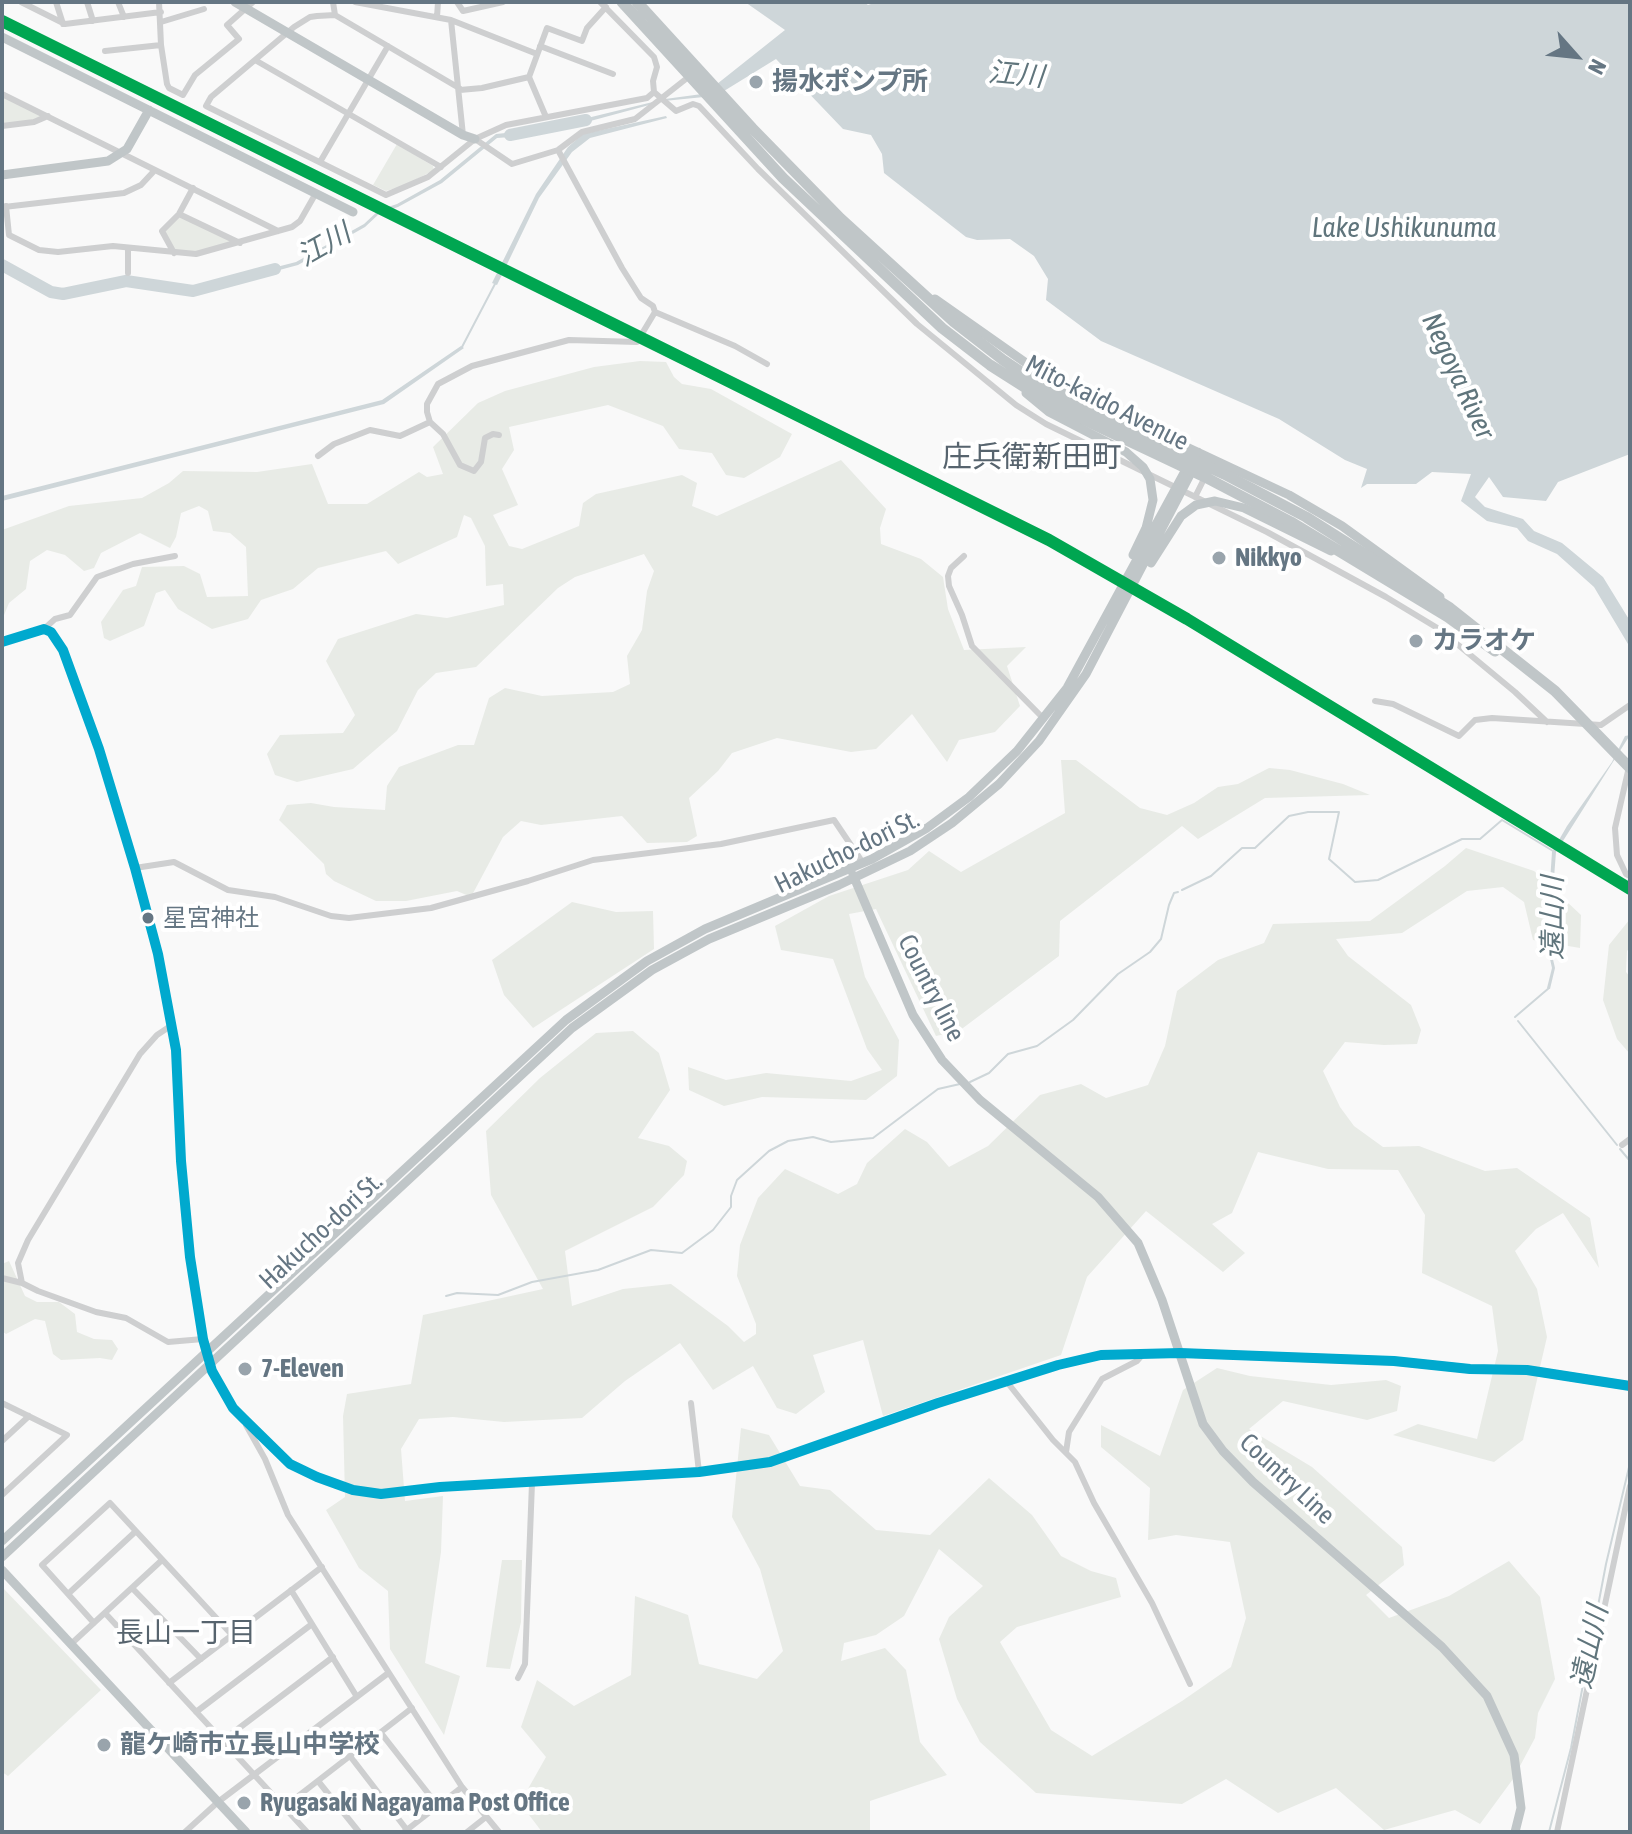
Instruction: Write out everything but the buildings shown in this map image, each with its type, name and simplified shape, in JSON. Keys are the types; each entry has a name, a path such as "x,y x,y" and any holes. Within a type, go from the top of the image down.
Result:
{"highway":[{"name":"Mito-kaido Avenue","path":"626,4 891,265 954,322 1031,380 1208,472 1449,612"},
{"name":"Mito-kaido Avenue","path":"694,73 809,211 942,328 990,365 1053,405 1306,517 1449,612 1555,691 1630,768"}],"main road":[{"path":"235,2 249,5 287,33 463,135 475,139"},
{"path":"2,37 353,212"},
{"path":"2,175 98,164 122,153 133,140 149,110"},
{"path":"891,265 1063,389 1278,490 1342,526 1436,593 1449,612"},
{"path":"990,365 1049,412 1136,459 1150,479 1153,500 1146,528 1104,632"},
{"name":"Hakucho-dori St.","path":"2,1557 572,1028 652,970 709,939 930,838 999,784 1060,715 1193,469 1198,452"},
{"path":"1104,632 1170,531 1188,510 1205,502 1224,502 1256,513 1374,571"},
{"name":"Hakucho-dori St.","path":"2,1541 566,1020 647,961 705,929 852,873 863,863 906,841 969,797 1017,751 1094,651"},
{"name":"Country line","path":"852,873 919,1027 953,1073 980,1100 1032,1142"},
{"name":"Country Line","path":"1032,1142 1098,1197 1138,1243 1162,1300 1203,1424 1223,1451 1253,1482 1431,1636 1487,1696 1514,1755 1521,1808 1515,1832"},
{"path":"1180,1353 1394,1361 1470,1369 1527,1370 1630,1386"},
{"path":"2,1570 246,1832"}],"street":[{"path":"21,2 63,24 161,12"},
{"path":"56,2 63,24"},
{"path":"87,2 93,21"},
{"path":"118,2 124,17"},
{"path":"159,2 161,45 169,88 183,95 195,75 239,39 227,25 249,5"},
{"path":"333,2 335,15"},
{"path":"355,2 451,20 613,74"},
{"path":"437,17 438,2"},
{"path":"457,2 463,11 503,2"},
{"path":"546,117 529,77 547,28 582,41 603,5 657,62 654,92 662,100 676,111 693,104 699,106 809,211 917,324 1016,405 1046,424 1351,577 1439,629 1547,722"},
{"path":"161,22 204,9"},
{"path":"529,77 482,88 459,89 335,15 310,17 211,97 206,106 386,195 404,189 441,167 475,139 506,125 647,98 654,92"},
{"path":"451,20 463,135"},
{"path":"105,51 161,45"},
{"path":"320,162 388,46"},
{"path":"255,60 441,167"},
{"path":"475,139 512,164 558,150 582,132 635,119 694,73"},
{"path":"2,94 279,232"},
{"path":"2,126 34,122 48,116"},
{"path":"558,150 641,298 653,306 655,312 735,346 767,364"},
{"path":"155,170 141,185 124,193 4,207 9,235 39,250 58,252 113,246 196,254 279,232 297,223 316,193"},
{"path":"174,253 162,231 179,214 193,188"},
{"path":"179,214 240,243"},
{"path":"128,249 128,273"},
{"path":"499,435 485,438 481,462 472,471 460,465 443,434 430,422 427,412 427,404 438,384 472,366 569,340 637,342 655,312"},
{"path":"318,456 334,444 370,430 400,436 430,422"},
{"path":"1195,497 1208,472"},
{"path":"2,642 44,629 55,619 70,615 97,577 133,564 175,556"},
{"path":"964,556 951,568 948,576 972,646 1044,719"},
{"path":"1439,629 1449,612"},
{"path":"44,629 51,632 63,650 73,674 135,868 158,954 176,1050 181,1161 190,1257 209,1364 265,1459 288,1515 462,1787 499,1832"},
{"path":"1375,701 1393,704 1459,736 1475,720 1482,719 1601,725 1630,705"},
{"path":"1630,768 1615,828 1617,855 1630,876"},
{"path":"135,868 174,862 228,890 275,897 331,916 349,918 431,908 593,860 721,844 834,820 863,863"},
{"path":"22,1283 18,1263 28,1240 140,1054 157,1035 172,1025"},
{"path":"1622,1145 1630,1139"},
{"path":"2,1278 96,1312 126,1318 168,1342 203,1339"},
{"path":"1066,1453 1069,1432 1102,1379 1137,1361 1144,1353"},
{"path":"243,1418 290,1464 335,1485 381,1494 440,1487 699,1472 781,1459 938,1403 1081,1358 1180,1353"},
{"path":"1007,1382 1075,1462 1094,1503 1152,1603 1190,1684"},
{"path":"2,1403 67,1435 2,1495"},
{"path":"691,1403 699,1472"},
{"path":"2,1441 29,1416"},
{"path":"518,1678 525,1664 532,1483"},
{"path":"1557,1832 1630,1486"},
{"path":"94,1623 42,1565 110,1503 232,1635"},
{"path":"68,1594 135,1532"},
{"path":"71,1644 162,1560"},
{"path":"169,1683 322,1567"},
{"path":"132,1588 201,1659"},
{"path":"291,1590 357,1697"},
{"path":"105,1613 307,1832"},
{"path":"196,1712 312,1624"},
{"path":"222,1741 333,1657"},
{"path":"185,1832 253,1774 387,1674"},
{"path":"284,1807 412,1708"},
{"path":"381,1733 438,1806"},
{"path":"350,1756 405,1831 462,1787"},
{"path":"318,1781 359,1832"},
{"path":"467,1832 486,1817"}],"shaded area":[{"path":"2,94 48,116 2,126"},
{"path":"397,144 433,166 434,170 404,186 386,191 373,185"},
{"path":"179,214 240,243 196,254 174,253 162,231"},
{"path":"640,361 666,362 682,384 711,389 792,434 780,457 744,478 726,475 712,453 679,449 663,426 608,405 509,427 514,450 502,469 518,505 493,515 509,546 522,549 579,526 583,503 596,494 682,475 697,483 692,506 717,516 841,460 886,509 880,528 881,544 921,559 943,577 948,609 964,650 1026,647 1007,666 1020,706 995,732 959,740 947,762 912,714 876,749 851,752 777,738 732,753 689,798 697,836 687,842 647,843 622,816 541,825 521,821 503,837 471,897 457,891 406,901 376,901 326,874 324,864 279,820 287,805 311,803 385,810 387,786 399,767 458,745 474,745 489,698 505,688 542,696 613,692 630,684 627,656 642,630 647,591 654,571 644,554 575,577 558,588 476,667 436,673 418,690 397,731 353,769 297,782 275,775 267,754 280,735 343,733 355,715 326,661 338,639 416,614 447,618 504,605 503,584 486,586 485,546 471,518 464,515 457,537 398,564 386,551 318,568 293,589 261,600 248,619 212,629 178,609 165,590 156,593 144,626 110,641 104,638 101,622 123,590 136,586 142,567 184,566 200,574 207,597 248,596 246,547 230,533 213,531 208,511 199,506 181,513 176,537 170,548 140,533 101,553 94,568 84,571 65,555 47,550 30,561 26,589 9,603 2,620 2,530 69,506 142,498 183,471 257,472 312,464 328,504 367,504 419,472 427,477 443,474 433,447 478,403 505,391 594,367"},
{"path":"1061,760 1076,760 1140,808 1167,815 1194,803 1218,787 1238,784 1269,768 1290,770 1343,784 1370,795 1265,798 1198,839 1182,826 1060,921 1059,956 959,1031 936,1036 876,909 849,914 865,977 899,1040 897,1076 866,1100 762,1097 724,1106 689,1090 688,1067 726,1080 766,1073 851,1081 882,1070 867,1049 833,959 781,950 775,926 829,896 908,870 929,851 961,872 1065,813"},
{"path":"1466,848 1534,871 1581,915 1580,948 1533,940 1524,902 1503,887 1467,891 1402,933 1336,939 1348,956 1411,1005 1421,1030 1417,1044 1345,1042 1323,1071 1340,1107 1354,1126 1383,1147 1419,1146 1485,1171 1517,1168 1590,1218 1599,1268 1563,1213 1536,1229 1515,1251 1537,1289 1547,1337 1523,1440 1494,1462 1393,1435 1418,1424 1477,1439 1498,1351 1492,1306 1422,1273 1425,1215 1398,1170 1328,1169 1258,1152 1232,1213 1212,1224 1245,1253 1223,1272 1146,1211 1087,1277 1061,1355 883,1416 863,1340 813,1355 825,1392 796,1414 777,1408 753,1366 713,1390 680,1343 625,1381 582,1418 504,1422 453,1417 419,1419 401,1449 405,1501 443,1496 441,1552 425,1663 460,1676 444,1735 390,1649 388,1591 359,1568 326,1510 345,1497 343,1416 347,1394 411,1384 423,1315 543,1289 491,1195 486,1131 540,1078 596,1033 633,1031 659,1053 670,1090 638,1138 669,1146 687,1161 684,1175 653,1207 565,1251 572,1306 623,1289 671,1284 728,1326 744,1342 756,1334 756,1324 737,1276 740,1245 758,1198 785,1169 838,1194 857,1184 867,1163 905,1129 927,1142 949,1167 988,1146 1040,1095 1081,1084 1106,1098 1148,1085 1165,1046 1177,991 1218,960 1264,943 1273,924 1370,921"},
{"path":"572,902 616,912 653,911 654,949 533,1028 504,995 492,960"},
{"path":"1630,919 1626,972 1630,977 1630,1054 1617,1039 1603,1000 1609,945"},
{"path":"9,1261 25,1296 37,1302 59,1302 75,1314 77,1332 94,1339 112,1340 118,1349 112,1360 61,1360 53,1354 45,1321 35,1319 6,1334 2,1331 2,1264"},
{"path":"1217,1368 1250,1376 1331,1385 1386,1380 1401,1386 1397,1411 1367,1420 1283,1401 1249,1429 1312,1467 1402,1547 1404,1565 1366,1595 1389,1618 1449,1596 1509,1561 1540,1597 1555,1679 1538,1713 1535,1738 1513,1779 1480,1824 1455,1810 1384,1830 1336,1788 1278,1813 1226,1779 1182,1804 1036,1793 980,1742 957,1699 939,1639 949,1617 983,1586 939,1549 904,1616 876,1635 844,1643 841,1661 885,1648 906,1670 920,1742 947,1775 870,1801 870,1832 542,1832 520,1803 546,1757 521,1727 537,1680 574,1706 631,1675 635,1596 688,1615 699,1664 757,1679 783,1651 760,1569 732,1517 741,1428 769,1435 800,1486 830,1490 876,1530 930,1535 989,1478 1032,1515 1061,1556 1091,1571 1116,1578 1121,1597 1017,1627 1000,1642 1051,1730 1092,1756 1182,1701 1231,1667 1246,1618 1230,1542 1176,1535 1148,1540 1150,1488 1101,1447 1101,1425 1160,1456 1183,1390"},
{"path":"502,1560 522,1560 521,1622 510,1669 486,1667"},
{"path":"2,1587 101,1690 8,1776 2,1772"}],"water":[{"name":"Lake Ushikunuma","path":"745,2 864,2 868,5 877,2 1630,2 1630,454 1558,482 1546,501 1503,497 1489,477 1475,497 1485,507 1523,519 1534,531 1562,543 1603,577 1630,621 1630,676 1628,644 1594,587 1557,554 1528,541 1517,528 1487,521 1461,501 1471,474 1432,472 1416,484 1367,484 1361,488 1367,469 1345,460 1279,419 1101,341 1046,300 1048,279 1034,256 1010,239 977,240 966,237 884,173 882,154 871,135 843,129 776,59 724,91 717,84 785,30"},
{"path":"702,94 704,97 664,101 572,126 571,122 665,99"},
{"path":"666,116 590,138 572,152 539,198 497,285 492,283 536,194 568,147 583,134"},
{"path":"525,131 525,136 497,138 442,183 398,207 380,213 365,227 298,265 261,275 261,271 296,262 364,224 379,210 397,204 440,180 496,134"},
{"path":"461,346 464,348 384,404 2,501 2,496 382,400"},
{"path":"1630,735 1556,852 1549,942 1555,968 1550,989 1547,988 1552,968 1546,941 1552,852 1612,762 1625,736"}],"waterway":[{"name":"江川","path":"510,135 586,120"},
{"name":"江川","path":"2,265 51,292 63,294 126,281 193,291 275,269"},
{"path":"462,347 496,282"},
{"path":"1182,890 1211,876 1242,848 1255,848 1289,816 1308,812 1339,812 1329,859 1355,882 1378,880 1462,839 1480,839 1502,820 1553,851"},
{"path":"970,1082 989,1073 1008,1054 1037,1046 1073,1020 1118,974 1150,952 1161,939 1169,905 1174,893 1178,892"},
{"name":"遠山川","path":"1515,1017 1549,988"},
{"name":"遠山川","path":"1518,1021 1617,1145"},
{"path":"446,1296 457,1293 498,1295 532,1282 598,1270 651,1250 682,1253 713,1230 731,1207 737,1180 769,1151 788,1141 813,1137 831,1142 873,1138 938,1089 960,1084"},
{"name":"遠山川","path":"1620,1149 1630,1161"},
{"name":"遠山川","path":"1549,1832 1571,1748 1606,1564 1630,1463"}],"transit line":[{"path":"2,21 1049,540 1187,619 1630,889"},
{"path":"2,642 44,629 51,632 63,650 99,749 135,868 158,954 176,1050 181,1161 190,1257 203,1339 212,1371 233,1408 290,1464 317,1477 353,1490 381,1494 440,1487 699,1472 770,1462 938,1403 1058,1365 1101,1355 1180,1353 1394,1361 1470,1369 1527,1370 1630,1386"}],"place":[{"name":"揚水ポンプ所","path":"756,82"},
{"name":"Nikkyo","path":"1219,558"},
{"name":"カラオケ","path":"1416,641"},
{"name":"星宮神社","path":"148,918"},
{"name":"7-Eleven","path":"245,1369"},
{"name":"龍ケ崎市立長山中学校","path":"104,1745"},
{"name":"Ryugasaki Nagayama Post Office","path":"244,1803"}],"district":[{"name":"庄兵衛新田町","path":"1032,458"},
{"name":"長山一丁目","path":"186,1633"}],"water label":[{"name":"Negoya River","path":"1458,376"}]}
